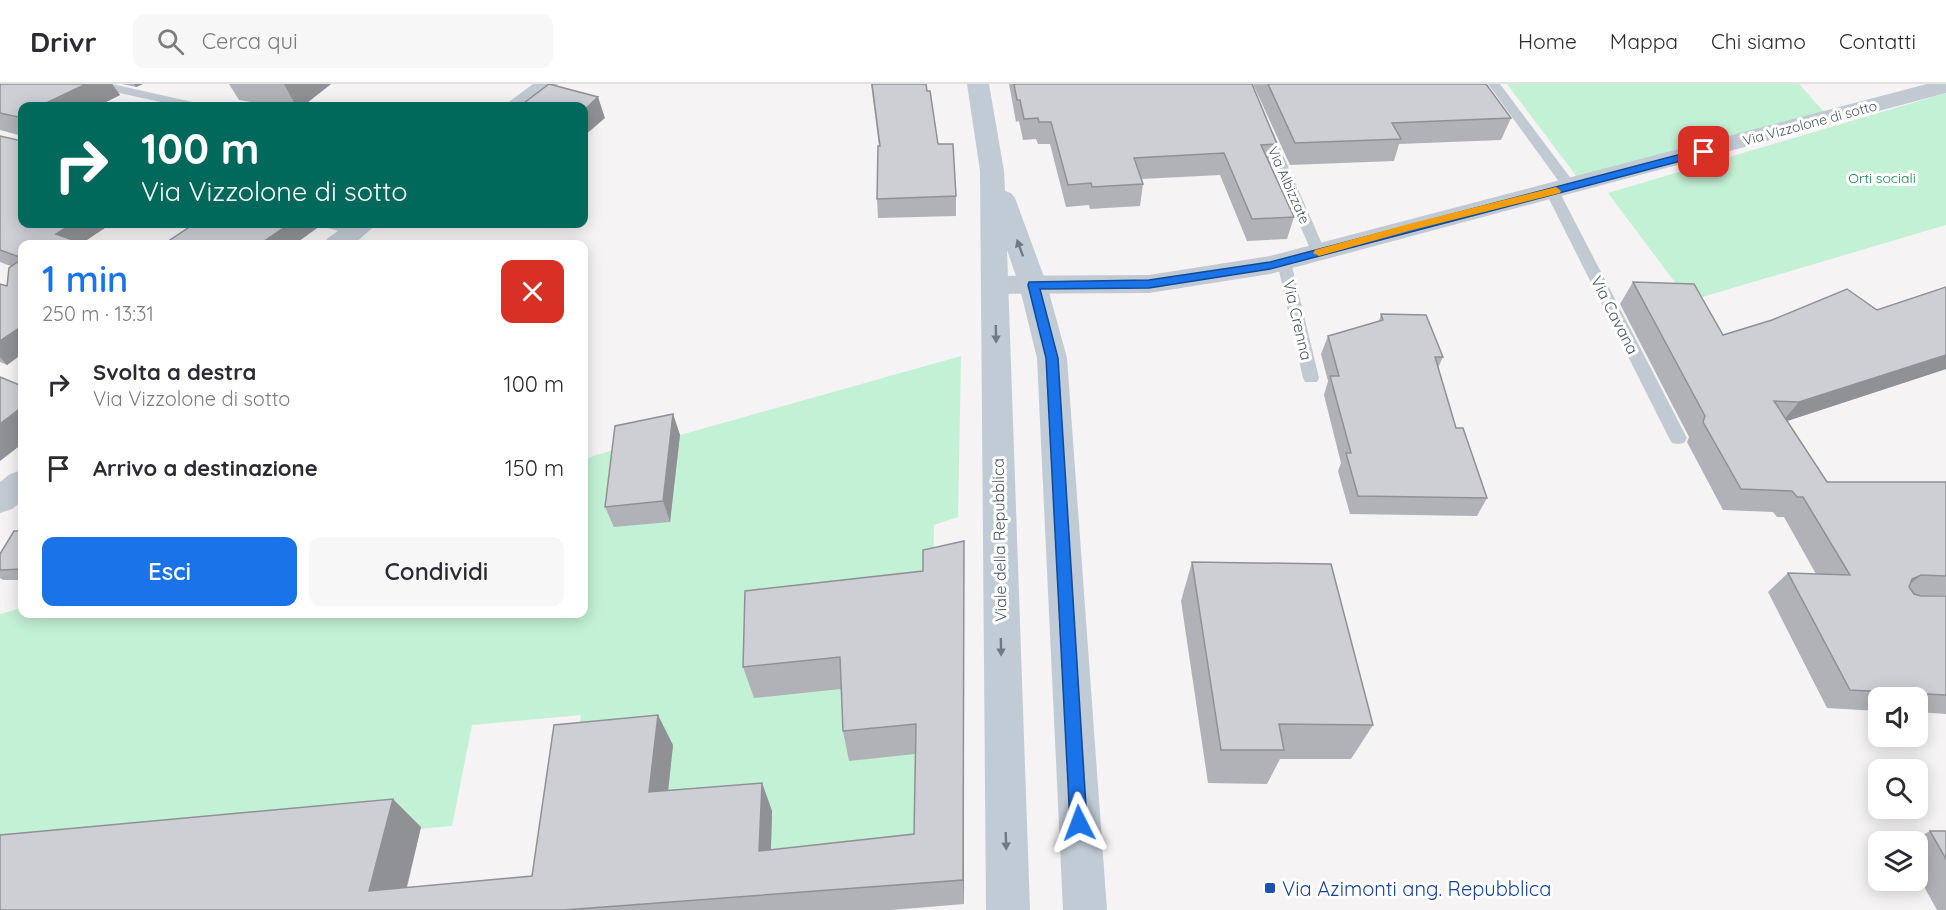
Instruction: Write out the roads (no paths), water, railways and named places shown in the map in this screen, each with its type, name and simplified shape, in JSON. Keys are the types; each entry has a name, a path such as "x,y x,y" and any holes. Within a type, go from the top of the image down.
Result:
{"street":[{"path":"523,102 547,84"},
{"name":"Viale della Repubblica","path":"978,84 992,171 998,546 1008,910"},
{"name":"Via Vizzolone di sotto","path":"995,285 1149,284 1284,262 1946,86"},
{"name":"Viale della Repubblica","path":"992,171 1033,285 1052,358 1085,910"},
{"path":"0,500 18,486"}],"lane":[{"path":"96,84 175,102"},
{"path":"1494,84 1561,189"},
{"name":"Via Albizzate","path":"1259,116 1319,252"},
{"name":"Via Cavana","path":"1561,189 1678,438"},
{"name":"Via Crenna","path":"1284,262 1311,378"}],"place":[{"name":"Via Azimonti ang. Repubblica","path":"1270,888"}],"park label":[{"name":"Orti sociali","path":"1882,178"}]}
